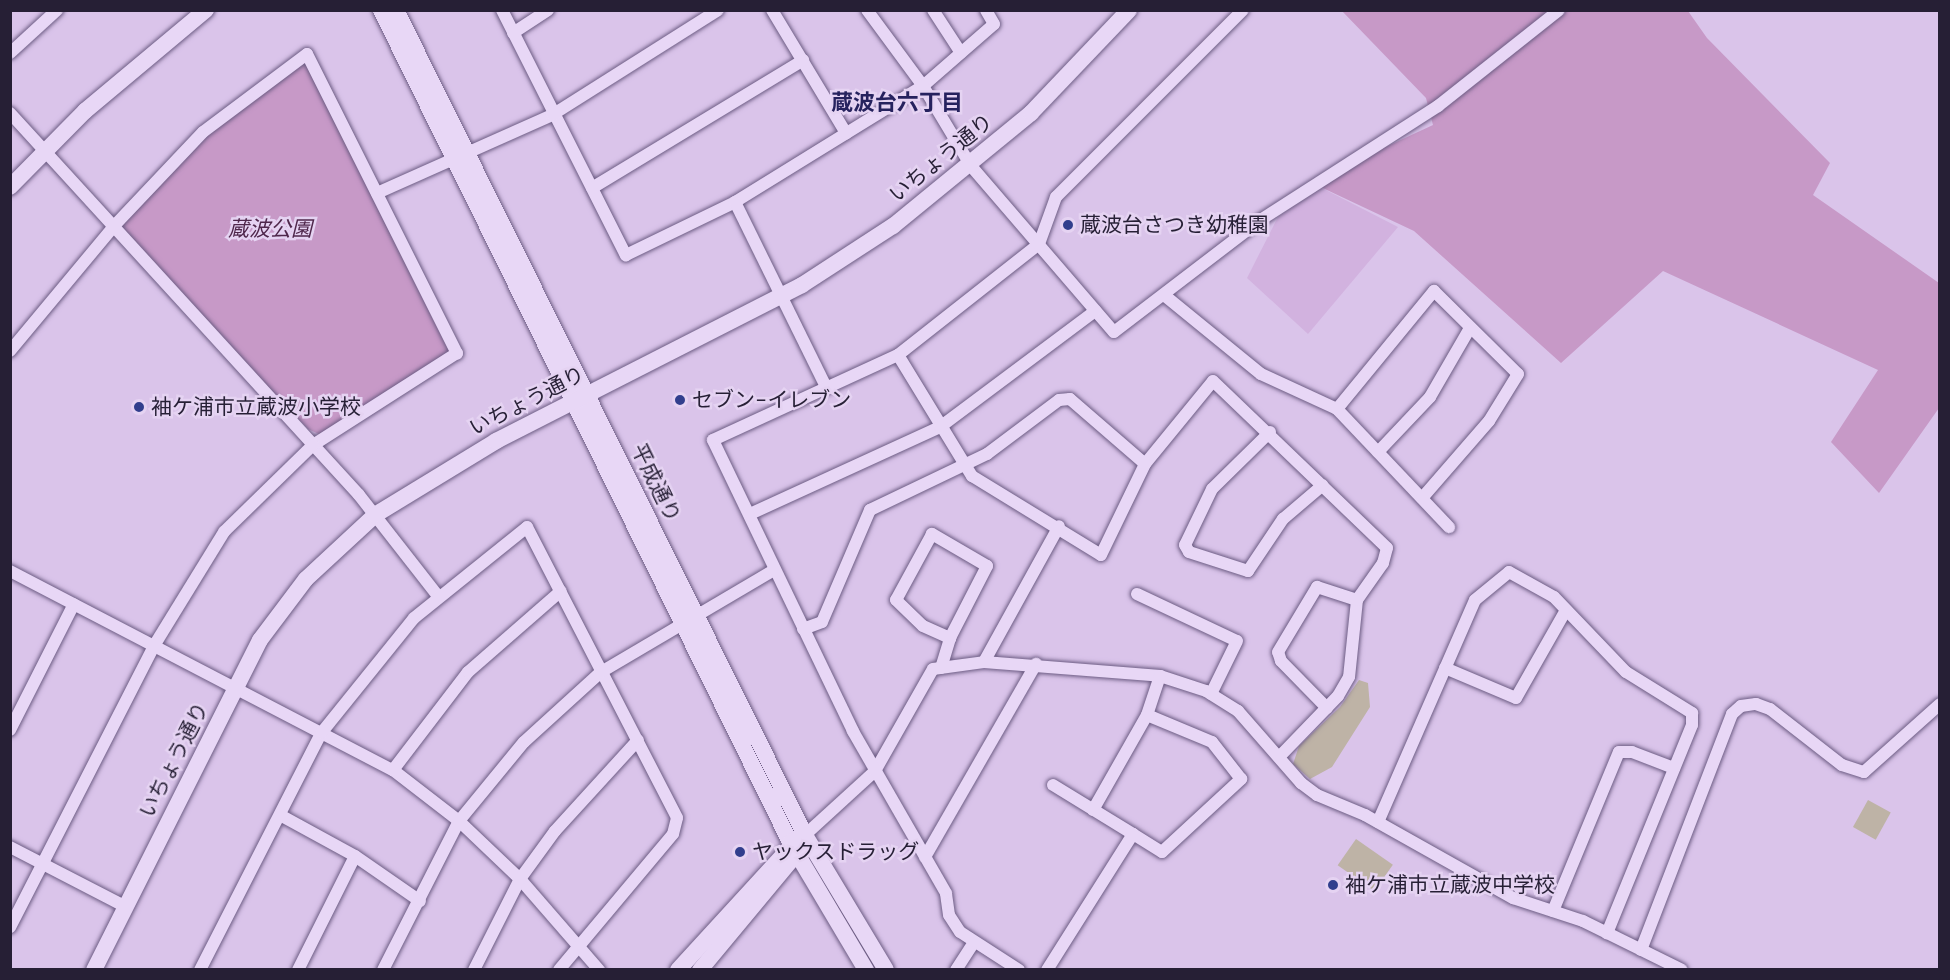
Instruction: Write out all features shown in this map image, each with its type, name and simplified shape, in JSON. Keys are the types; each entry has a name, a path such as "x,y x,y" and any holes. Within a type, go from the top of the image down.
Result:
{"street":[{"path":"10,53 57,10"},
{"path":"10,188 45,148 141,61 206,10"},
{"name":"平成通り","path":"381,10 460,154 582,398 798,844 866,969"},
{"name":"平成通り","path":"396,10 460,154"},
{"path":"502,10 552,115 626,255 735,202 923,86 994,24 986,10"},
{"path":"513,33 548,10"},
{"path":"377,193 460,154 552,115 718,10"},
{"path":"772,10 846,133"},
{"path":"867,10 923,86 971,166 1114,332 1262,219 1438,106 1559,10"},
{"path":"933,10 961,53"},
{"name":"いちょう通り","path":"94,969 260,640 287,602 375,515 496,441 781,295 893,226 971,166 1031,112 1129,10"},
{"path":"1019,969 960,932 950,915 946,893 875,771 774,570 750,514 713,440 898,354 1039,244 1056,197 1243,10"},
{"path":"10,351 114,226 203,132 307,54 458,353 313,445 224,532 154,646 10,927"},
{"path":"592,188 803,60"},
{"path":"10,113 45,148 313,445 375,515 437,595"},
{"path":"735,202 826,387"},
{"path":"1336,408 1434,291 1518,374 1476,438 1422,498"},
{"path":"1164,295 1261,374 1336,408 1449,527"},
{"path":"750,514 940,427 1095,312"},
{"path":"1378,452 1430,397 1470,328"},
{"path":"898,354 940,427 965,466 979,482 1059,526 1101,555 1145,464 1213,381 1270,432 1387,548 1383,563 1357,600 1349,677 1327,708 1279,757"},
{"path":"803,629 822,622 870,510 965,466 1033,423 1059,400 1070,399 1145,464"},
{"path":"1270,432 1212,489 1185,545 1190,552 1248,571 1283,519 1323,485"},
{"path":"984,662 1059,526"},
{"path":"200,969 322,732 437,595 527,527 638,740 677,826 559,969"},
{"path":"941,668 950,638 987,566 932,534 896,600 923,626 950,638"},
{"path":"383,969 420,901 459,821 524,742 601,672 774,570"},
{"path":"10,571 393,770 459,821 520,879 599,969"},
{"path":"1378,822 1475,600 1509,572 1554,597 1626,672 1692,713 1674,768 1607,933"},
{"path":"1327,708 1281,661 1278,652 1317,587 1357,600"},
{"path":"393,770 468,672 561,591"},
{"path":"1137,594 1237,641 1211,694"},
{"path":"10,730 74,604"},
{"path":"1445,668 1516,698 1566,610"},
{"path":"678,969 798,844 875,771 933,669 984,662 1036,664 1160,676 1211,694 1252,723 1279,757 1317,795 1378,822 1514,898 1607,933 1641,950 1663,965 1682,969"},
{"path":"925,857 1036,664"},
{"path":"1093,810 1147,715 1160,676"},
{"path":"1641,950 1732,714 1741,706 1756,704 1770,709 1842,765 1864,772 1940,704"},
{"path":"1053,785 1162,852 1241,779 1212,742 1147,715"},
{"path":"474,969 520,879 555,831 638,740"},
{"path":"1553,911 1619,752 1632,752 1674,768"},
{"path":"280,815 355,856 420,901"},
{"path":"1047,969 1133,834"},
{"path":"700,969 798,844"},
{"name":"平成通り","path":"798,844 886,969"},
{"path":"10,847 126,907"},
{"path":"298,969 355,856"},
{"path":"957,969 974,942"}],"shaded area":[{"path":"1320,187 1398,227 1308,334 1247,278 1278,217"},
{"path":"1359,680 1368,683 1370,707 1332,767 1310,779 1293,764 1299,746 1340,707"},
{"path":"1868,800 1891,813 1876,840 1853,827"},
{"path":"1356,839 1393,865 1375,891 1338,865"}],"green space":[{"path":"1342,11 1688,11 1707,38 1830,163 1813,195 1939,283 1939,408 1879,493 1831,442 1878,370 1663,271 1561,363 1414,231 1310,182 1433,125 1426,98"},
{"name":"蔵波公園","path":"307,54 457,353 321,435 308,429 114,226 203,132"}],"place":[{"name":"蔵波台さつき幼稚園","path":"1068,225"},
{"name":"セブン-イレブン","path":"680,400"},
{"name":"袖ケ浦市立蔵波小学校","path":"139,407"},
{"name":"ヤックスドラッグ","path":"740,852"},
{"name":"袖ケ浦市立蔵波中学校","path":"1333,885"}],"district":[{"name":"蔵波台六丁目","path":"897,103"}]}
